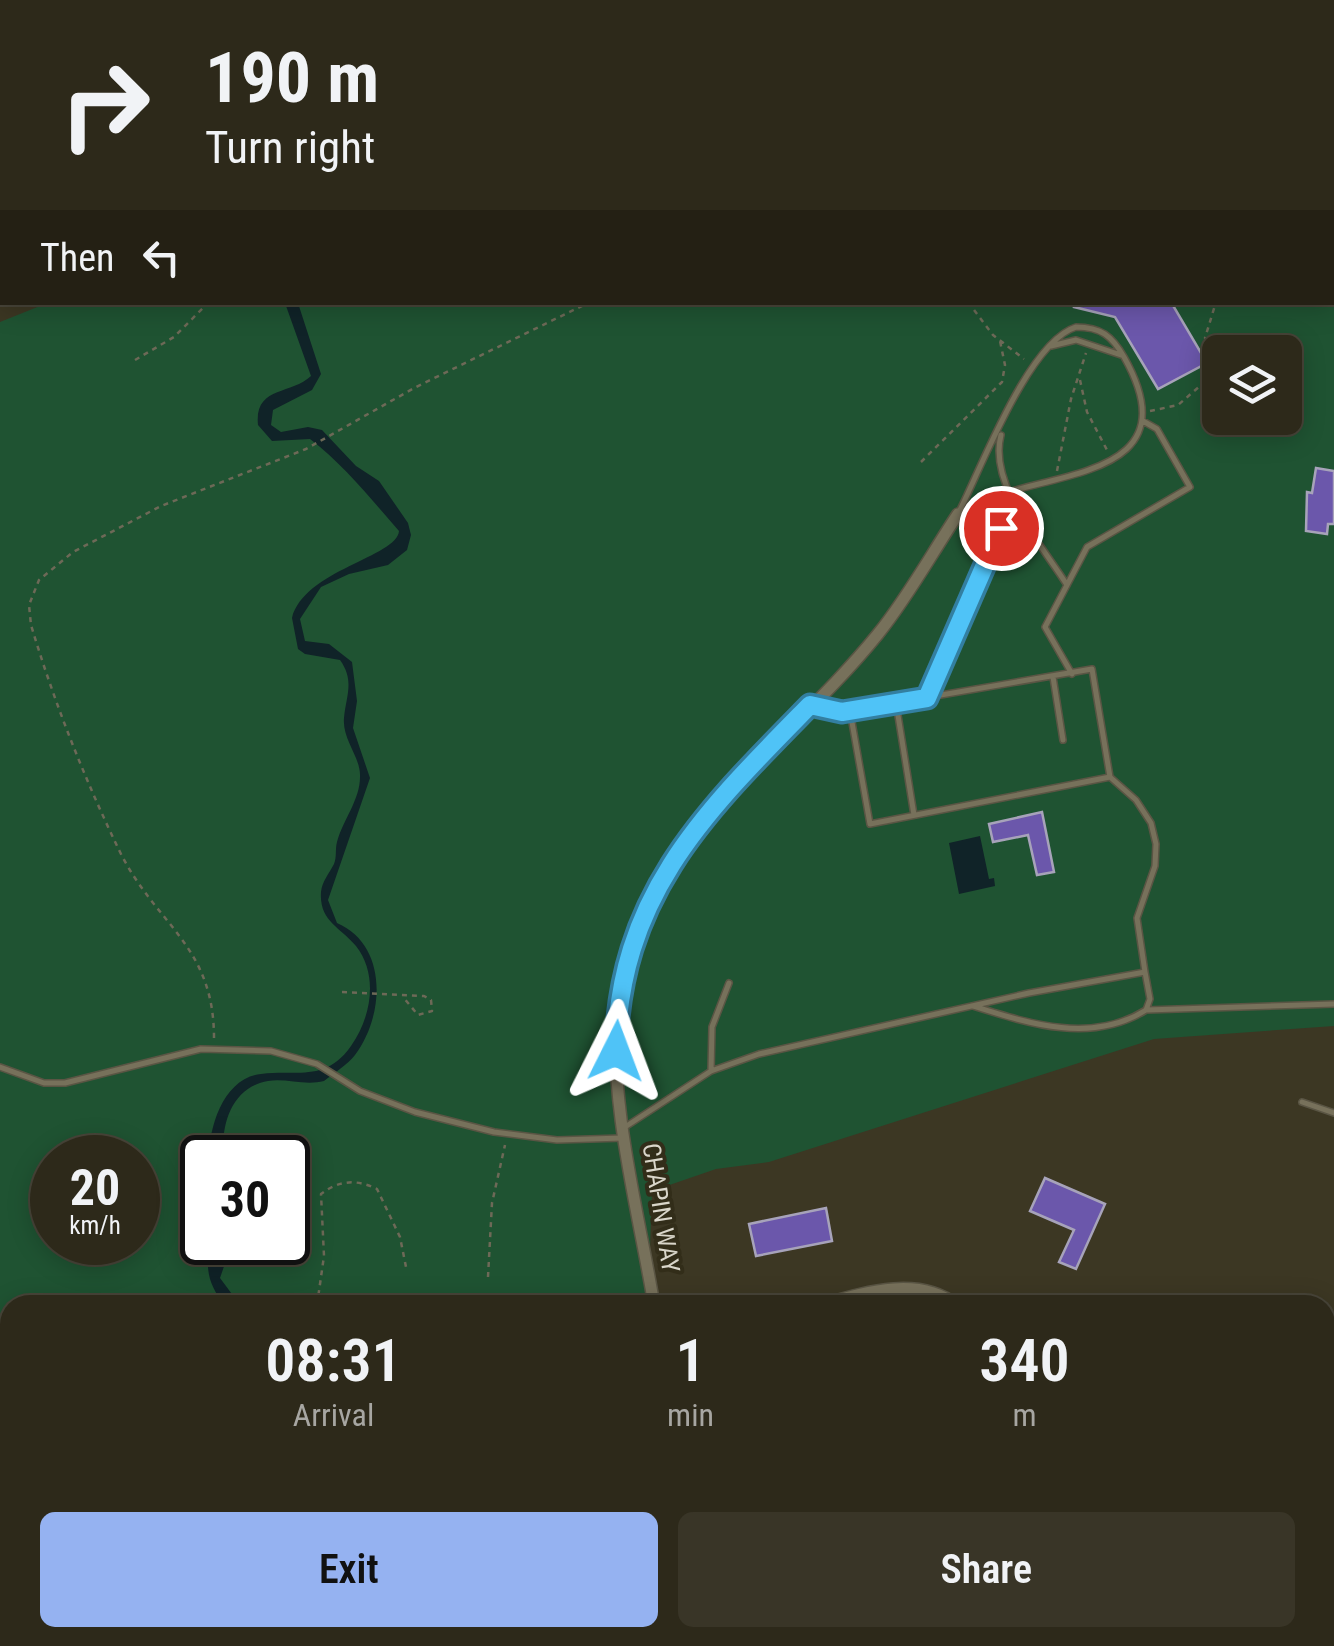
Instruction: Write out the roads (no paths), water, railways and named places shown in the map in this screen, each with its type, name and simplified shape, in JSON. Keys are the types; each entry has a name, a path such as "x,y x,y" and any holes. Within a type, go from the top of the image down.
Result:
{"street":[{"name":"CHAPIN WAY","path":"652,1295 616,1051 622,972 636,928 681,847 878,634 958,514"},
{"path":"855,1295 878,1288 944,1295"}],"lane":[{"path":"1093,327 1115,342 1145,410 1135,438 1113,459 1058,482 1010,492 958,514 1034,366 1050,346 1067,329 1093,327"},
{"path":"1050,346 1067,340 1089,342 1124,357"},
{"path":"1072,674 1045,627 1087,547 1190,486 1157,429 1143,421"},
{"path":"1004,422 1000,460 1010,492 1066,585"},
{"path":"927,698 995,542 1010,492"},
{"path":"810,705 850,711 1092,669 1110,778 1136,800 1150,823 1156,844 1156,866 1137,918 1150,998 1146,1010"},
{"path":"1054,677 1064,740"},
{"path":"896,703 914,816"},
{"path":"850,711 870,824 1110,778"},
{"path":"0,1066 44,1084 65,1084 171,1055 214,1049 271,1052 317,1064 338,1080 415,1112 508,1134 557,1140 626,1132 711,1071 827,1036 1145,972"},
{"path":"711,1071 712,1027 729,983"},
{"path":"973,1006 1022,1022 1077,1030 1128,1022 1146,1010 1334,1004"},
{"path":"1302,1102 1334,1112"}],"water":[{"path":"286,305 299,305 321,374 312,390 273,410 271,425 281,432 308,427 322,430 356,466 379,481 408,523 411,535 407,550 388,565 349,574 321,587 300,619 305,641 329,644 352,662 357,701 353,728 370,778 328,900 337,923 354,933 366,947 373,964 376,1001 365,1039 348,1062 324,1081 282,1080 255,1085 237,1100 224,1135 212,1135 228,1094 248,1077 321,1070 341,1058 358,1035 370,996 363,957 327,917 321,902 323,884 334,864 337,842 359,785 358,762 344,726 347,675 340,660 305,654 298,649 292,618 300,602 314,588 383,549 399,531 346,471 310,439 272,441 258,425 258,412 268,397 311,376"},
{"path":"980,836 989,879 994,878 995,886 959,894 949,843"},
{"path":"224,1265 220,1278 233,1295 218,1295 208,1268"}]}
